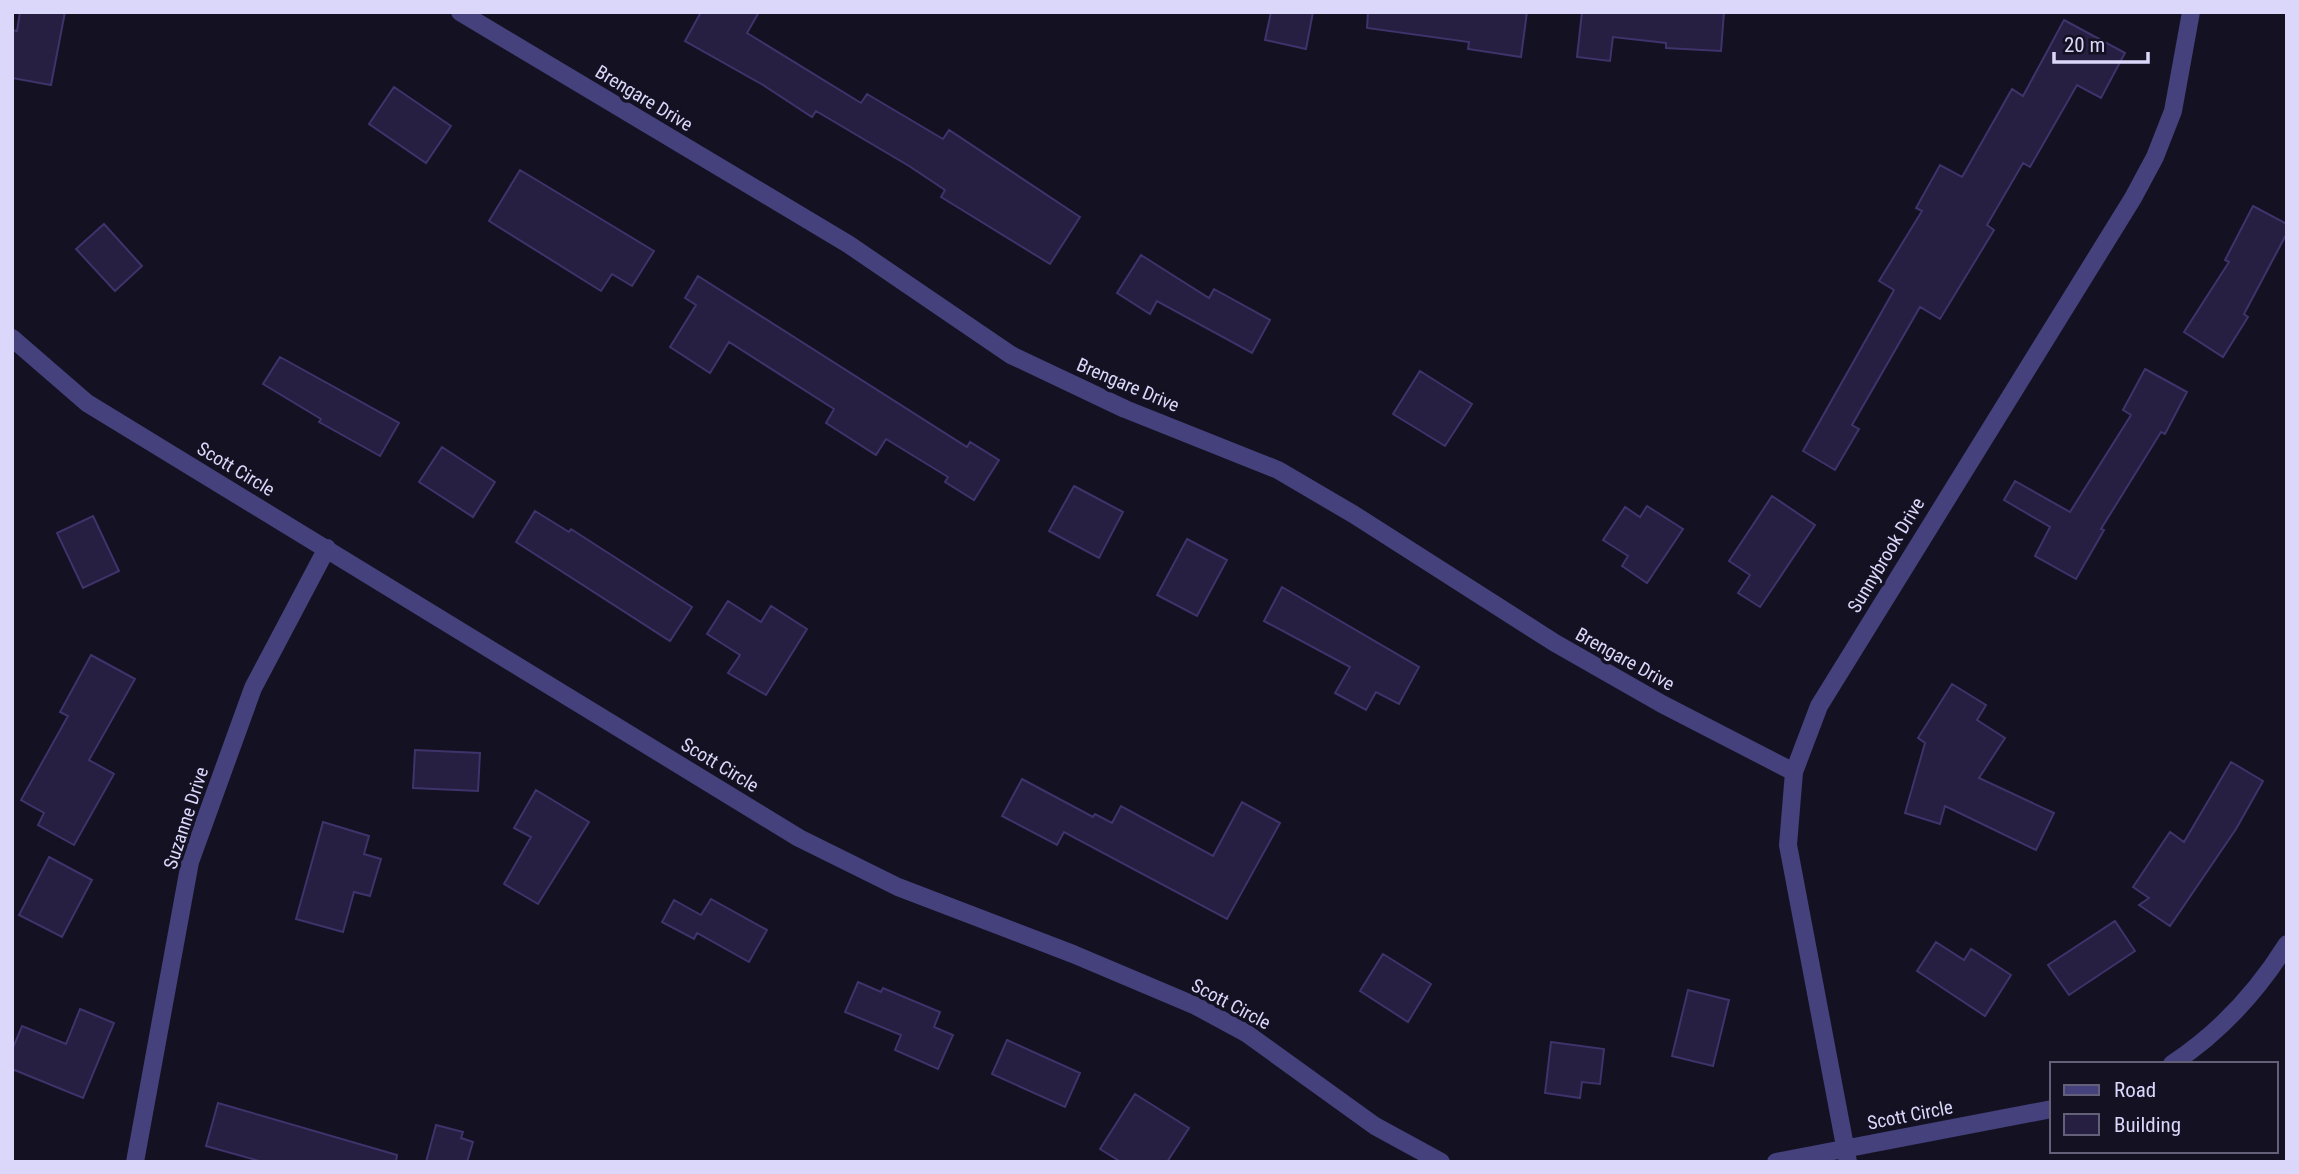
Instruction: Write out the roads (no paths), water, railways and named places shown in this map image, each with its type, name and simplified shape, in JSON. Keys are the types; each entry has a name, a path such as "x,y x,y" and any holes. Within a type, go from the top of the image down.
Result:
{"street":[{"name":"Brengare Drive","path":"460,12 848,244 1011,355 1125,410 1278,470 1364,521 1555,643 1662,704 1794,772"},
{"name":"Sunnybrook Drive","path":"1847,1155 1788,845 1794,772 1819,706 2144,178 2173,111 2191,12"},
{"name":"Scott Circle","path":"12,338 87,403 799,838 898,887 1073,954 1196,1006 1246,1033 1375,1126 1441,1162"},
{"name":"Suzanne Drive","path":"135,1162 191,862 253,688 327,548"},
{"path":"2175,1062 2194,1049 2248,999 2287,944"},
{"name":"Scott Circle","path":"1776,1162 1847,1155 2050,1109"}]}
